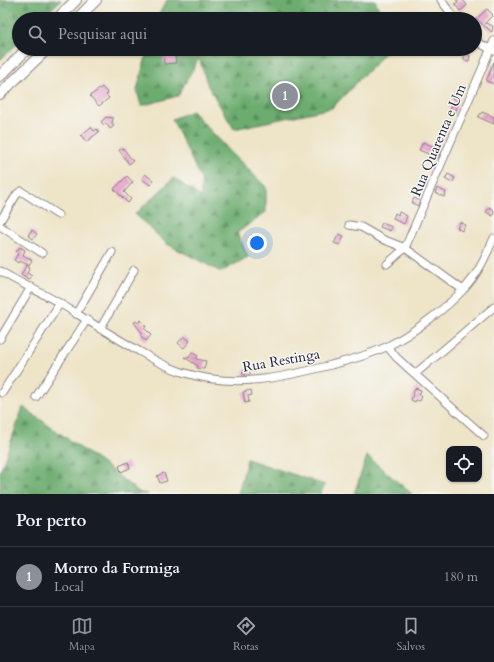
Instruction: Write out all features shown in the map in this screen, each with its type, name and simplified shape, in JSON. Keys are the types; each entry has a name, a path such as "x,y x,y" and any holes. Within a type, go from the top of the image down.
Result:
{"highway":[{"path":"64,12 76,0"},
{"path":"84,12 96,0"},
{"path":"0,76 20,56"},
{"path":"0,94 40,56"}],"street":[{"path":"441,0 450,12"},
{"name":"Rua Quarenta e Um","path":"387,264 405,248 492,50 494,42"},
{"path":"482,45 492,50"},
{"path":"0,221 17,194 21,191 58,215"},
{"path":"349,225 361,226 382,239 405,248 463,290"},
{"path":"0,226 42,254"},
{"name":"Rua Restinga","path":"1,273 31,287 60,303 100,329 157,361 181,372 218,380 252,381 304,372 364,356 387,346 424,323 463,290 475,275 494,238"},
{"path":"76,314 112,252"},
{"path":"100,329 134,270"},
{"path":"0,339 31,287"},
{"path":"2,393 60,303"},
{"path":"415,374 494,307"},
{"path":"36,397 86,321"},
{"path":"387,346 396,357 484,436"}],"green space":[{"path":"0,0 61,0 49,12 12,12 12,49 0,60"},
{"path":"167,0 375,0 380,12 160,12"},
{"path":"146,56 382,56 332,108 234,129 208,86 199,58 178,96 141,106 137,90"},
{"path":"192,111 266,187 266,212 237,233 248,257 221,272 167,244 135,214 174,178 201,197 201,179 172,119"},
{"path":"23,407 107,467 140,493 148,494 0,494 0,472"},
{"path":"367,456 412,494 354,494"},
{"path":"247,459 325,485 320,494 238,494"}],"building":[{"path":"456,0 463,0 467,5 460,11 455,4 458,2"},
{"path":"487,9 493,15 485,23 493,26 492,32 482,24 482,14"},
{"path":"163,56 175,56 176,63 164,64"},
{"path":"464,56 470,56 469,61 464,60"},
{"path":"494,62 494,84 486,81"},
{"path":"102,87 108,94 106,95 109,98 99,106 90,96"},
{"path":"455,92 461,94 457,101 452,98"},
{"path":"453,103 457,105 454,113 449,111"},
{"path":"482,112 494,117 494,124 478,117"},
{"path":"106,117 113,118 112,123 114,126 110,129 106,123 104,125 101,122"},
{"path":"444,124 448,126 445,138 439,136"},
{"path":"91,127 94,131 97,129 99,132 86,142 81,135"},
{"path":"423,142 441,150 438,158 419,150"},
{"path":"123,148 133,161 129,164 119,150"},
{"path":"145,174 153,180 150,185 142,179"},
{"path":"448,174 455,178 452,183 445,179"},
{"path":"127,176 133,182 124,192 131,199 128,203 114,189"},
{"path":"437,188 446,192 444,197 435,193"},
{"path":"414,198 420,201 418,206 412,203"},
{"path":"489,207 494,210 493,216 486,212"},
{"path":"399,212 407,216 404,224 393,219 395,213 398,215"},
{"path":"460,222 465,225 462,231 457,228"},
{"path":"382,223 392,227 390,231 380,227"},
{"path":"32,230 37,234 33,239 28,235"},
{"path":"339,234 344,236 340,245 334,243"},
{"path":"20,247 25,250 23,255 32,260 29,265 19,261 18,263 14,260 18,254 16,252"},
{"path":"27,265 30,267 27,273 32,276 29,280 21,275"},
{"path":"141,320 146,327 144,328 151,335 146,341 140,335 142,333 134,322 136,321 138,323"},
{"path":"184,336 190,341 184,348 178,343"},
{"path":"192,352 198,356 196,359 206,361 204,369 197,368 198,366 184,357 189,358"},
{"path":"244,370 250,370 250,375 243,375"},
{"path":"415,388 421,390 419,395 422,396 420,401 416,400 415,402 411,400"},
{"path":"251,390 252,395 248,396 249,402 245,403 243,392"},
{"path":"128,462 130,468 121,472 119,466"},
{"path":"164,473 167,481 160,483 157,476"}],"place":[{"name":"Morro da Formiga","path":"285,96"}]}
